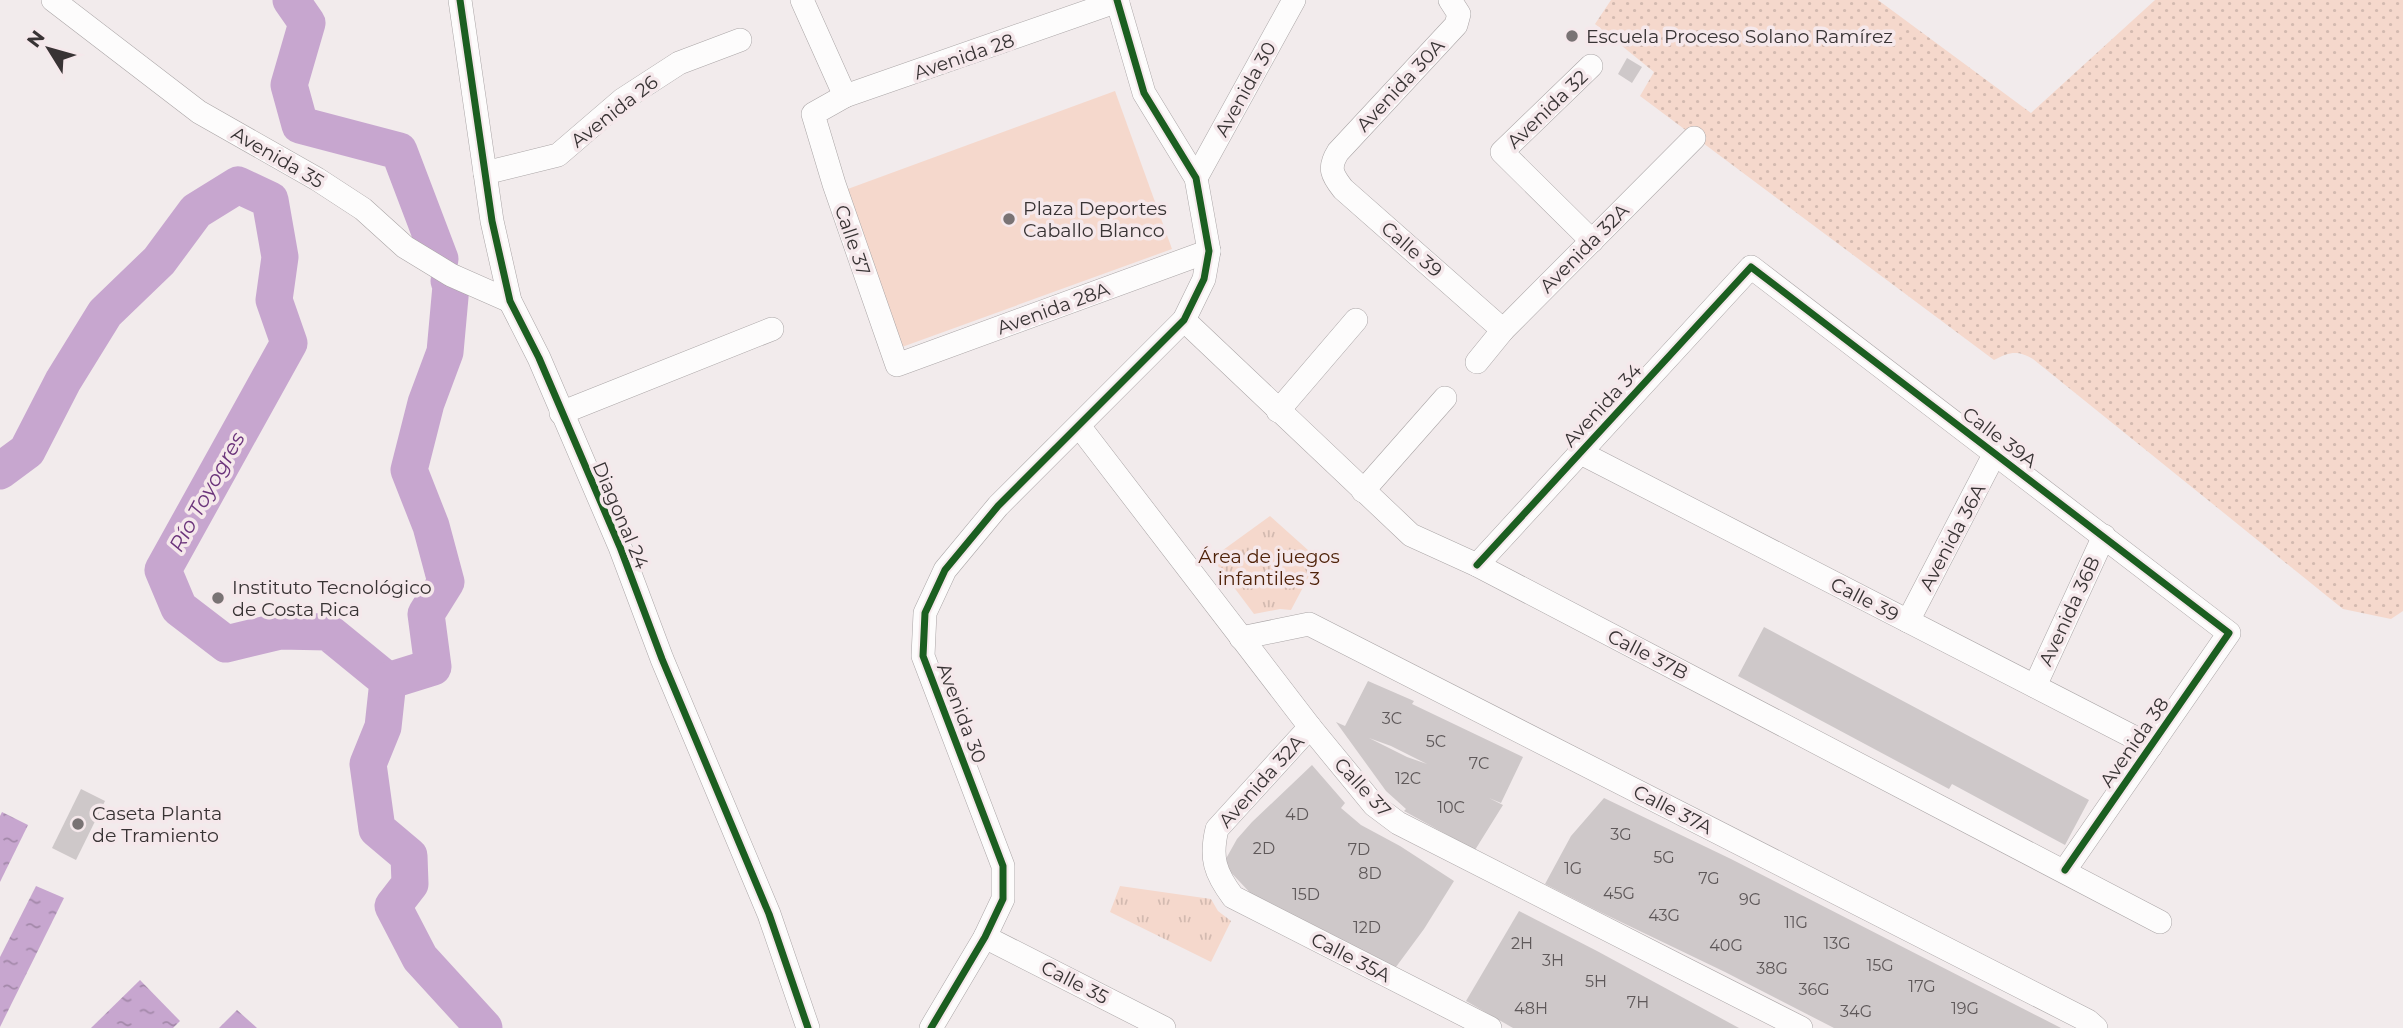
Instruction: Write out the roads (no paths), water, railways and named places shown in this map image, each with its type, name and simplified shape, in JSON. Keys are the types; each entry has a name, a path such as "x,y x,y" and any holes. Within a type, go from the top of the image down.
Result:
{"street":[{"name":"Avenida 35","path":"53,0 199,112 317,179 363,209 405,247 451,275 510,301"},
{"name":"Diagonal 24","path":"460,0 492,221 510,301 539,358 620,547 667,671 769,914 808,1028"},
{"path":"802,0 845,96"},
{"name":"Avenida 30","path":"931,1028 985,937 1003,899 1003,866 923,656 925,613 945,570 998,506 1184,320 1205,279 1209,251 1196,178 1294,0"},
{"path":"1117,1 1144,93 1196,178"},
{"name":"Avenida 28","path":"813,114 845,96 1117,1"},
{"name":"Avenida 30A","path":"1332,162 1338,152 1456,24 1459,15 1453,3"},
{"name":"Avenida 26","path":"485,173 558,155 622,100 679,63 740,40"},
{"name":"Avenida 32","path":"1591,66 1502,152 1591,241"},
{"name":"Calle 37","path":"813,114 834,184 897,365"},
{"name":"Avenida 32A","path":"1477,362 1503,330 1694,138"},
{"name":"Calle 39","path":"1332,162 1336,180 1343,189 1503,330"},
{"name":"Avenida 28A","path":"897,365 1209,251"},
{"name":"Avenida 34","path":"1477,565 1751,267"},
{"name":"Calle 39A","path":"1751,267 2229,633"},
{"name":"Calle 37B","path":"1184,320 1410,535 1477,565 2160,922"},
{"path":"1278,411 1356,320"},
{"path":"561,413 772,329"},
{"path":"1363,491 1445,398"},
{"name":"Calle 37","path":"1079,426 1310,727 1374,805 1398,823 1801,1028"},
{"name":"Calle 39","path":"1579,452 2151,746"},
{"name":"Avenida 36A","path":"1908,621 1995,453"},
{"name":"Avenida 36B","path":"2035,686 2104,536"},
{"name":"Calle 37A","path":"1241,638 1309,624 2076,1014 2096,1028"},
{"name":"Avenida 38","path":"2065,870 2229,633"},
{"name":"Avenida 32A","path":"1219,878 1212,849 1217,829 1310,727"},
{"name":"Calle 35A","path":"1219,878 1233,897 1490,1028"},
{"name":"Calle 35","path":"985,937 1164,1028"}],"water":[{"path":"2,812 28,825 0,882 0,816"},
{"path":"36,886 64,898 0,1027 0,957"},
{"path":"140,980 180,1021 173,1028 91,1028"},
{"path":"237,1010 257,1028 219,1028"}],"waterway":[{"path":"291,0 307,23 289,85 300,125 399,151 440,259"},
{"name":"Río Toyogres","path":"0,471 27,451 63,381 105,313 159,261 196,211 238,185 270,200 280,257 274,300 289,343 163,570 179,608 226,644 280,631 328,632 388,681 383,727 368,764 377,829 409,856 410,884 393,906 420,958 484,1028"},
{"path":"388,681 433,667 426,614 446,582 431,526 409,470 426,403 445,352 451,286 449,281"}],"place":[{"name":"Escuela Proceso Solano Ramírez","path":"1572,36"},
{"name":"Plaza Deportes Caballo Blanco","path":"1009,219"},
{"name":"Instituto Tecnológico de Costa Rica","path":"218,598"},
{"name":"Caseta Planta de Tramiento","path":"78,824"}],"park label":[{"name":"Área de juegos infantiles 3","path":"1269,567"}]}
